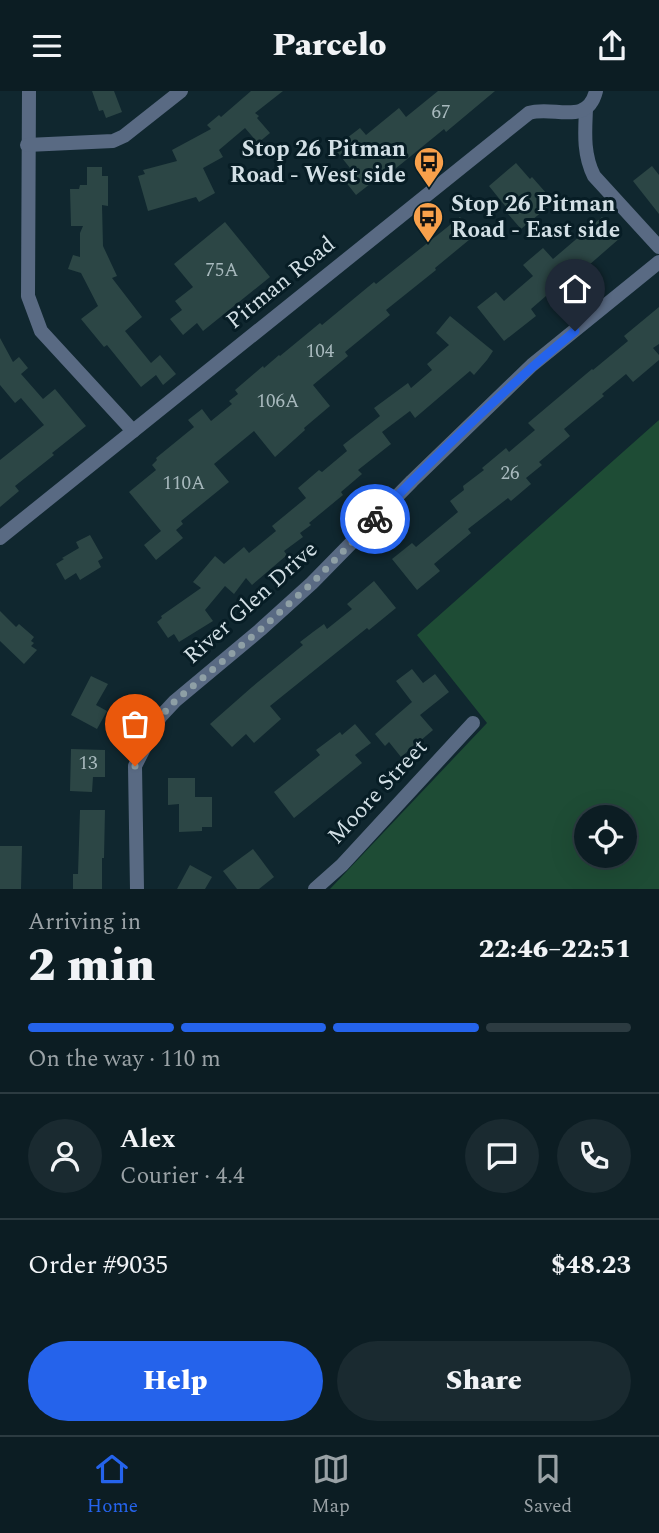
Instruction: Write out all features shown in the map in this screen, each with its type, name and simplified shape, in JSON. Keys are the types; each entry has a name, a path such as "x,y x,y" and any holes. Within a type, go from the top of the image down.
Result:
{"street":[{"path":"29,91 28,296 41,331 133,432"},
{"path":"27,145 113,141 124,136 181,91"},
{"path":"597,91 594,101 586,109 584,135 588,164 594,176 659,247"},
{"name":"Pitman Road","path":"0,538 529,113 544,110 566,113 586,109"},
{"name":"River Glen Drive","path":"137,889 135,766 160,717 312,583 532,365 659,262"},
{"name":"Moore Street","path":"315,889 342,865 472,723"}],"green space":[{"path":"659,420 659,889 330,889 487,723 417,635"}],"building":[{"path":"92,91 114,91 122,112 106,118 103,110 99,111"},
{"path":"251,91 283,91 255,113 270,133 258,143 245,128 219,150 223,157 203,168 215,193 199,202 196,197 148,211 138,176 145,174 143,170 177,161 172,150 211,129 207,125 219,115 221,117"},
{"path":"438,91 495,91 446,132 444,129 395,169 393,166 356,195 341,176 350,168 334,148 360,128 366,135 399,108 406,117"},
{"path":"516,163 554,202 521,229 489,186"},
{"path":"652,166 659,175 659,214 633,181"},
{"path":"87,167 102,167 102,176 108,176 108,206 102,205 103,246 117,276 112,278 142,317 125,331 151,363 160,355 176,374 163,385 156,375 141,387 107,345 104,347 81,319 98,306 81,273 68,269 73,255 80,257 80,233 83,226 71,226 70,189 87,185"},
{"path":"460,217 475,235 386,310 390,315 345,352 348,356 313,385 330,406 275,457 254,431 214,464 229,482 181,521 183,524 176,530 183,538 156,560 144,545 161,531 129,492 156,470 152,465 156,458 194,427 188,420 202,409 211,421 232,404 229,401 238,394 235,390 263,366 264,368 280,356 320,323 322,325"},
{"path":"602,217 620,238 573,279 575,281 560,295 554,289 531,309 536,316 504,341 477,307 496,292 504,301 533,276 523,265 543,248 553,259"},
{"path":"225,222 270,277 203,331 197,323 183,335 170,319 182,310 175,301 193,287 174,264"},
{"path":"659,307 659,344 653,348 659,355 659,360 633,382 626,374 564,429 570,436 539,462 542,465 526,478 531,484 511,501 508,498 468,529 471,533 434,564 440,571 417,590 392,559 412,543 416,547 458,512 450,501 464,490 463,486 506,448 509,452 535,430 528,423 628,341 624,336"},
{"path":"450,316 493,351 474,375 470,371 415,418 410,411 382,432 391,444 358,470 362,474 341,492 343,495 309,523 311,525 300,533 303,537 284,551 287,555 252,585 246,578 234,594 225,586 205,610 213,621 179,642 174,634 168,638 157,622 161,616 201,588 193,582 215,556 224,564 244,547 249,553 276,531 272,526 306,498 298,488 347,451 343,445 380,416 374,408 408,383 411,388 432,370 427,364 449,345 436,333"},
{"path":"0,338 13,362 19,357 28,368 21,374 43,399 55,389 86,426 15,486 19,491 0,507 0,460 44,425 21,398 15,403 0,385"},
{"path":"90,535 103,558 98,561 101,567 80,580 76,573 65,580 56,564 79,548 76,542"},
{"path":"374,581 396,608 270,706 281,719 254,743 246,734 232,747 210,724 303,645 300,642 324,624 327,629 352,609 347,604"},
{"path":"0,611 16,627 19,624 34,637 31,646 37,650 24,664 0,641"},
{"path":"412,669 423,683 435,674 449,692 420,715 433,730 401,757 389,742 385,746 375,734 412,702 396,681"},
{"path":"91,676 108,684 96,705 107,711 97,729 71,715"},
{"path":"355,724 371,743 355,755 362,763 294,818 274,792 320,755 316,750"},
{"path":"71,749 105,750 105,777 93,777 92,792 70,791"},
{"path":"168,778 195,778 195,797 212,797 212,827 202,827 202,831 179,832 179,804 168,805"},
{"path":"80,810 105,810 102,889 73,889 73,874 78,874"},
{"path":"0,846 22,846 21,889 0,889"},
{"path":"253,849 274,877 259,889 237,889 223,871"},
{"path":"190,865 212,877 205,889 177,889"}],"way so far":[{"path":"135,766 160,717 175,701 312,583 375,519"}],"place":[{"name":"Stop 26 Pitman Road - West side","path":"429,189"},
{"name":"Stop 26 Pitman Road - East side","path":"428,244"}],"route":[{"path":"375,519 532,365 575,331"}]}
